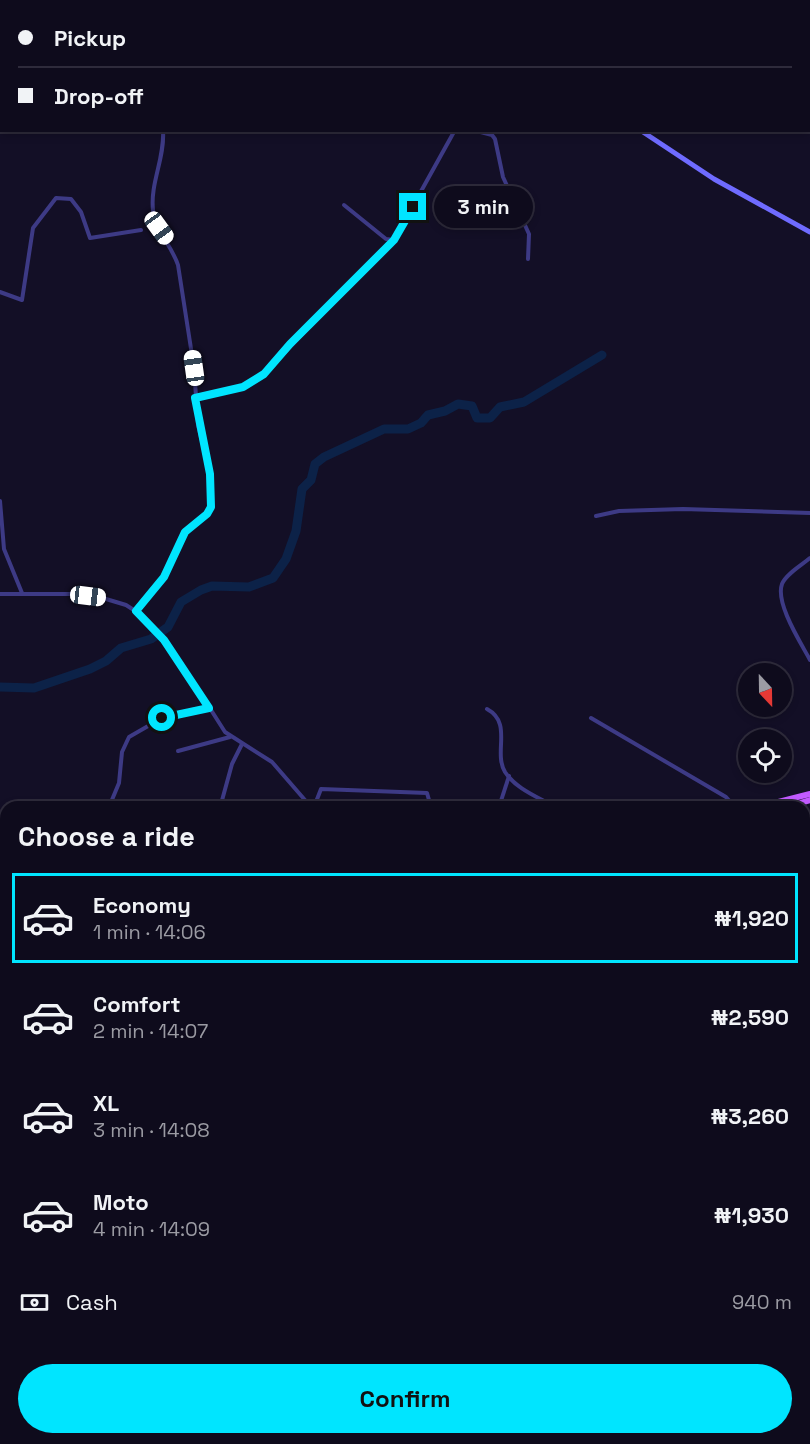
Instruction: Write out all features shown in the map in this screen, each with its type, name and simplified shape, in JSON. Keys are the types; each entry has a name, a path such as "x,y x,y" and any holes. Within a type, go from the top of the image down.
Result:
{"main road":[{"path":"643,132 714,179 810,232"},
{"path":"797,801 810,794"}],"street":[{"path":"136,611 164,577 185,532 207,514 211,507 210,474 195,398 194,368 178,265 173,250 159,228 153,212 163,132"},
{"path":"195,398 243,387 264,374 397,236 453,132"},
{"path":"481,132 492,135 495,139 503,177 529,234 528,259"},
{"path":"0,292 22,300 33,228 56,198 71,199 81,212 90,238 141,230"},
{"path":"344,205 391,241"},
{"path":"0,501 4,549 22,593"},
{"path":"596,516 619,511 683,510 810,513"},
{"path":"810,558 785,579 780,593 785,609 810,660"},
{"path":"0,594 70,594 106,598 126,604 164,640 230,737 272,762 308,801"},
{"path":"111,801 118,783 122,752 129,736 162,718 209,708"},
{"path":"487,709 494,713 500,722 502,762 508,776 522,788 545,801"},
{"path":"591,718 730,801"},
{"path":"178,751 230,737"},
{"path":"222,801 232,764 243,744"},
{"path":"501,801 508,776"},
{"path":"316,801 321,789 427,793 429,801"}],"waterway":[{"path":"0,687 34,688 90,669 106,661 121,648 151,639 168,627 181,602 201,590 212,586 249,587 273,578 286,559 296,531 302,489 311,480 315,464 324,457 384,429 408,429 421,423 428,415 445,411 458,404 472,406 477,418 490,418 500,407 524,402 602,355"}],"route":[{"path":"162,718 186,711 209,708 164,640 136,611 155,591 164,577 185,532 207,514 211,507 210,474 198,425 195,398 243,387 264,374 379,252 394,240 413,207"}]}
